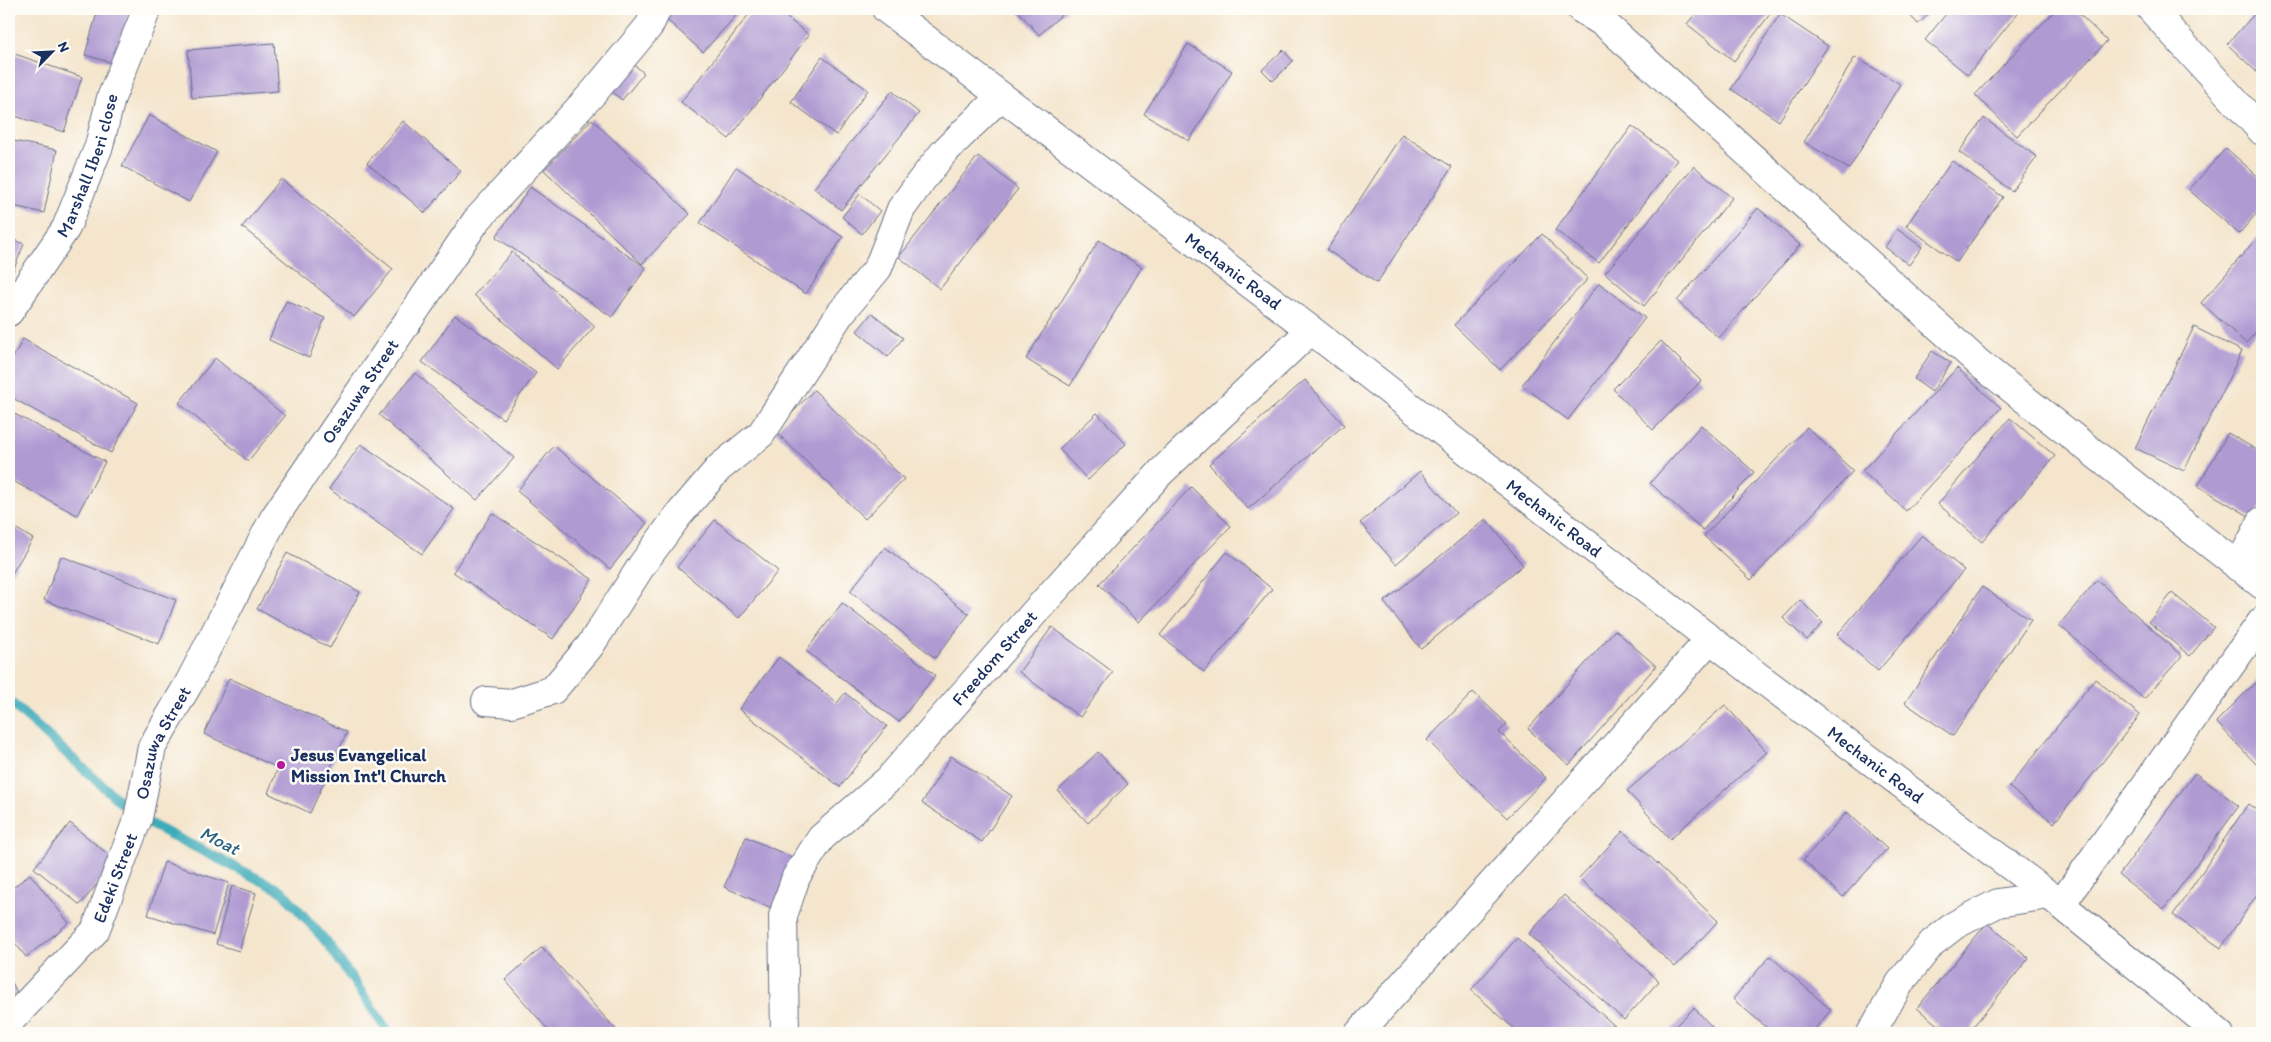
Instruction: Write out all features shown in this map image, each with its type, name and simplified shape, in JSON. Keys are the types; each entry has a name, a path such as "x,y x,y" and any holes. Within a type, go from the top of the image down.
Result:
{"street":[{"name":"Marshall Iberi close","path":"9,312 66,228 99,146 111,98 147,9"},
{"name":"Osazuwa Street","path":"138,818 152,747 189,683 274,518 476,221 594,92 648,26 657,9"},
{"name":"Mechanic Road","path":"886,9 2055,899 2219,1033"},
{"path":"1581,9 1606,24 1980,364 2262,586"},
{"path":"2152,9 2262,131"},
{"path":"486,701 512,703 552,690 590,646 642,565 677,517 719,468 761,434 840,314 878,268 901,209 921,181 944,152 1001,96"},
{"name":"Freedom Street","path":"785,1033 783,916 796,877 820,838 889,779 1034,613 1161,472 1310,330"},
{"path":"2238,567 2262,521"},
{"path":"1871,1033 1900,983 1932,943 1955,925 1998,903 2055,899 2262,621"},
{"path":"1359,1033 1710,638"},
{"name":"Edeki Street","path":"9,1022 95,931 138,818"}],"building":[{"path":"98,9 131,9 116,64 85,55"},
{"path":"663,9 742,9 703,52 659,13"},
{"path":"753,9 776,9 809,35 729,139 681,102"},
{"path":"1016,9 1068,9 1039,35"},
{"path":"1699,9 1774,9 1734,61 1687,24"},
{"path":"1904,9 1934,9 1918,24"},
{"path":"1950,9 2021,9 1968,75 1925,40"},
{"path":"2056,9 2074,9 2107,41 2017,136 1975,95"},
{"path":"2259,9 2262,9 2262,77 2227,44"},
{"path":"1780,14 1828,46 1779,121 1731,89"},
{"path":"274,43 278,91 192,98 188,50"},
{"path":"1188,44 1232,71 1189,141 1144,114"},
{"path":"1283,50 1293,61 1273,81 1262,70"},
{"path":"9,52 82,77 64,132 9,114"},
{"path":"822,57 868,90 836,135 791,102"},
{"path":"1855,57 1900,84 1849,169 1804,142"},
{"path":"627,59 644,73 622,100 605,86"},
{"path":"892,91 919,113 841,210 814,188"},
{"path":"149,115 217,152 189,202 122,166"},
{"path":"1984,118 2037,157 2012,191 1959,152"},
{"path":"592,119 690,214 642,264 544,170"},
{"path":"403,121 461,171 425,213 367,163"},
{"path":"1632,126 1677,160 1599,263 1555,230"},
{"path":"1402,134 1452,167 1377,283 1327,250"},
{"path":"9,140 57,150 44,213 9,205"},
{"path":"2226,148 2262,180 2262,207 2239,234 2189,190"},
{"path":"978,156 1018,189 940,289 899,257"},
{"path":"1952,161 2003,197 1957,262 1906,226"},
{"path":"1694,166 1732,198 1644,306 1605,273"},
{"path":"736,167 843,237 806,294 700,223"},
{"path":"281,179 393,269 354,317 242,227"},
{"path":"530,187 646,268 612,317 496,237"},
{"path":"860,194 880,211 862,234 842,217"},
{"path":"1758,208 1800,245 1719,338 1677,301"},
{"path":"1897,229 1922,247 1909,265 1885,247"},
{"path":"2262,232 2262,325 2246,343 2201,303"},
{"path":"1542,234 1588,279 1500,370 1454,325"},
{"path":"9,238 24,244 9,281"},
{"path":"1099,240 1142,267 1070,386 1026,359"},
{"path":"512,252 595,326 557,369 474,295"},
{"path":"1599,283 1645,318 1568,420 1522,385"},
{"path":"286,301 325,318 309,358 269,340"},
{"path":"872,313 903,338 888,357 857,331"},
{"path":"455,315 536,373 503,419 422,362"},
{"path":"2194,327 2242,351 2184,471 2135,448"},
{"path":"23,339 138,403 111,453 9,396 9,365"},
{"path":"1661,341 1701,381 1653,430 1613,389"},
{"path":"1932,351 1951,363 1932,392 1914,379"},
{"path":"215,358 285,416 248,461 179,403"},
{"path":"1957,368 2001,408 1906,511 1862,471"},
{"path":"415,373 514,458 477,500 379,415"},
{"path":"1305,380 1344,425 1248,509 1209,464"},
{"path":"814,390 904,479 865,519 775,431"},
{"path":"9,411 105,462 77,515 9,479"},
{"path":"1097,413 1126,444 1088,480 1059,449"},
{"path":"2010,418 2055,456 1982,542 1938,504"},
{"path":"1701,425 1754,472 1703,530 1650,483"},
{"path":"1807,427 1853,471 1751,580 1704,536"},
{"path":"2228,433 2262,453 2262,504 2254,519 2198,486"},
{"path":"361,444 454,509 422,554 329,489"},
{"path":"554,446 647,523 610,569 517,491"},
{"path":"1420,471 1456,513 1396,564 1360,523"},
{"path":"1191,487 1231,526 1139,622 1099,584"},
{"path":"492,513 592,579 553,639 453,572"},
{"path":"1486,519 1523,565 1421,649 1384,602"},
{"path":"715,520 778,571 739,618 677,567"},
{"path":"9,524 33,539 9,578"},
{"path":"1922,535 1964,570 1878,671 1837,635"},
{"path":"885,547 969,614 935,658 850,591"},
{"path":"1227,552 1272,589 1204,672 1160,635"},
{"path":"287,553 360,592 330,648 257,609"},
{"path":"61,556 176,600 159,644 44,600"},
{"path":"2097,580 2182,656 2144,699 2059,625"},
{"path":"1982,587 2031,620 1953,736 1905,703"},
{"path":"2172,593 2214,627 2190,656 2149,622"},
{"path":"1800,600 1823,623 1807,640 1783,618"},
{"path":"842,603 935,675 899,722 806,651"},
{"path":"1052,627 1113,672 1080,717 1019,672"},
{"path":"1615,630 1656,666 1569,765 1528,729"},
{"path":"779,657 837,703 845,693 887,726 840,787 739,709"},
{"path":"2262,676 2262,762 2258,766 2216,722"},
{"path":"229,678 347,732 310,813 268,793 278,768 204,734"},
{"path":"2095,679 2140,715 2054,823 2009,787"},
{"path":"1473,692 1507,724 1499,732 1546,778 1507,818 1427,740"},
{"path":"1725,705 1767,752 1670,839 1627,791"},
{"path":"1098,752 1128,784 1088,823 1058,791"},
{"path":"951,756 1012,796 982,842 922,803"},
{"path":"2195,773 2239,806 2164,909 2119,875"},
{"path":"2248,804 2262,814 2262,887 2221,948 2173,915"},
{"path":"1847,812 1887,849 1843,897 1803,860"},
{"path":"70,823 116,861 80,905 34,868"},
{"path":"1623,831 1718,921 1675,967 1579,878"},
{"path":"746,837 796,859 774,909 724,887"},
{"path":"164,862 229,883 213,935 148,915"},
{"path":"30,874 69,923 26,957 9,935 9,891"},
{"path":"232,886 256,893 239,951 216,944"},
{"path":"1564,895 1659,981 1624,1020 1529,934"},
{"path":"1987,923 2029,958 1968,1033 1947,1033 1917,1008"},
{"path":"1517,938 1617,1028 1613,1033 1519,1033 1471,990"},
{"path":"542,947 619,1033 551,1033 505,980"},
{"path":"1770,956 1831,1010 1811,1033 1773,1033 1733,999"},
{"path":"9,976 18,995 9,999"},
{"path":"1694,1008 1718,1033 1668,1033"},
{"path":"1936,1025 1943,1033 1927,1033"}],"waterway":[{"name":"Moat","path":"9,701 138,818 282,891 329,945 389,1033"}],"place":[{"name":"Jesus Evangelical Mission Int'l Church","path":"281,765"}]}
